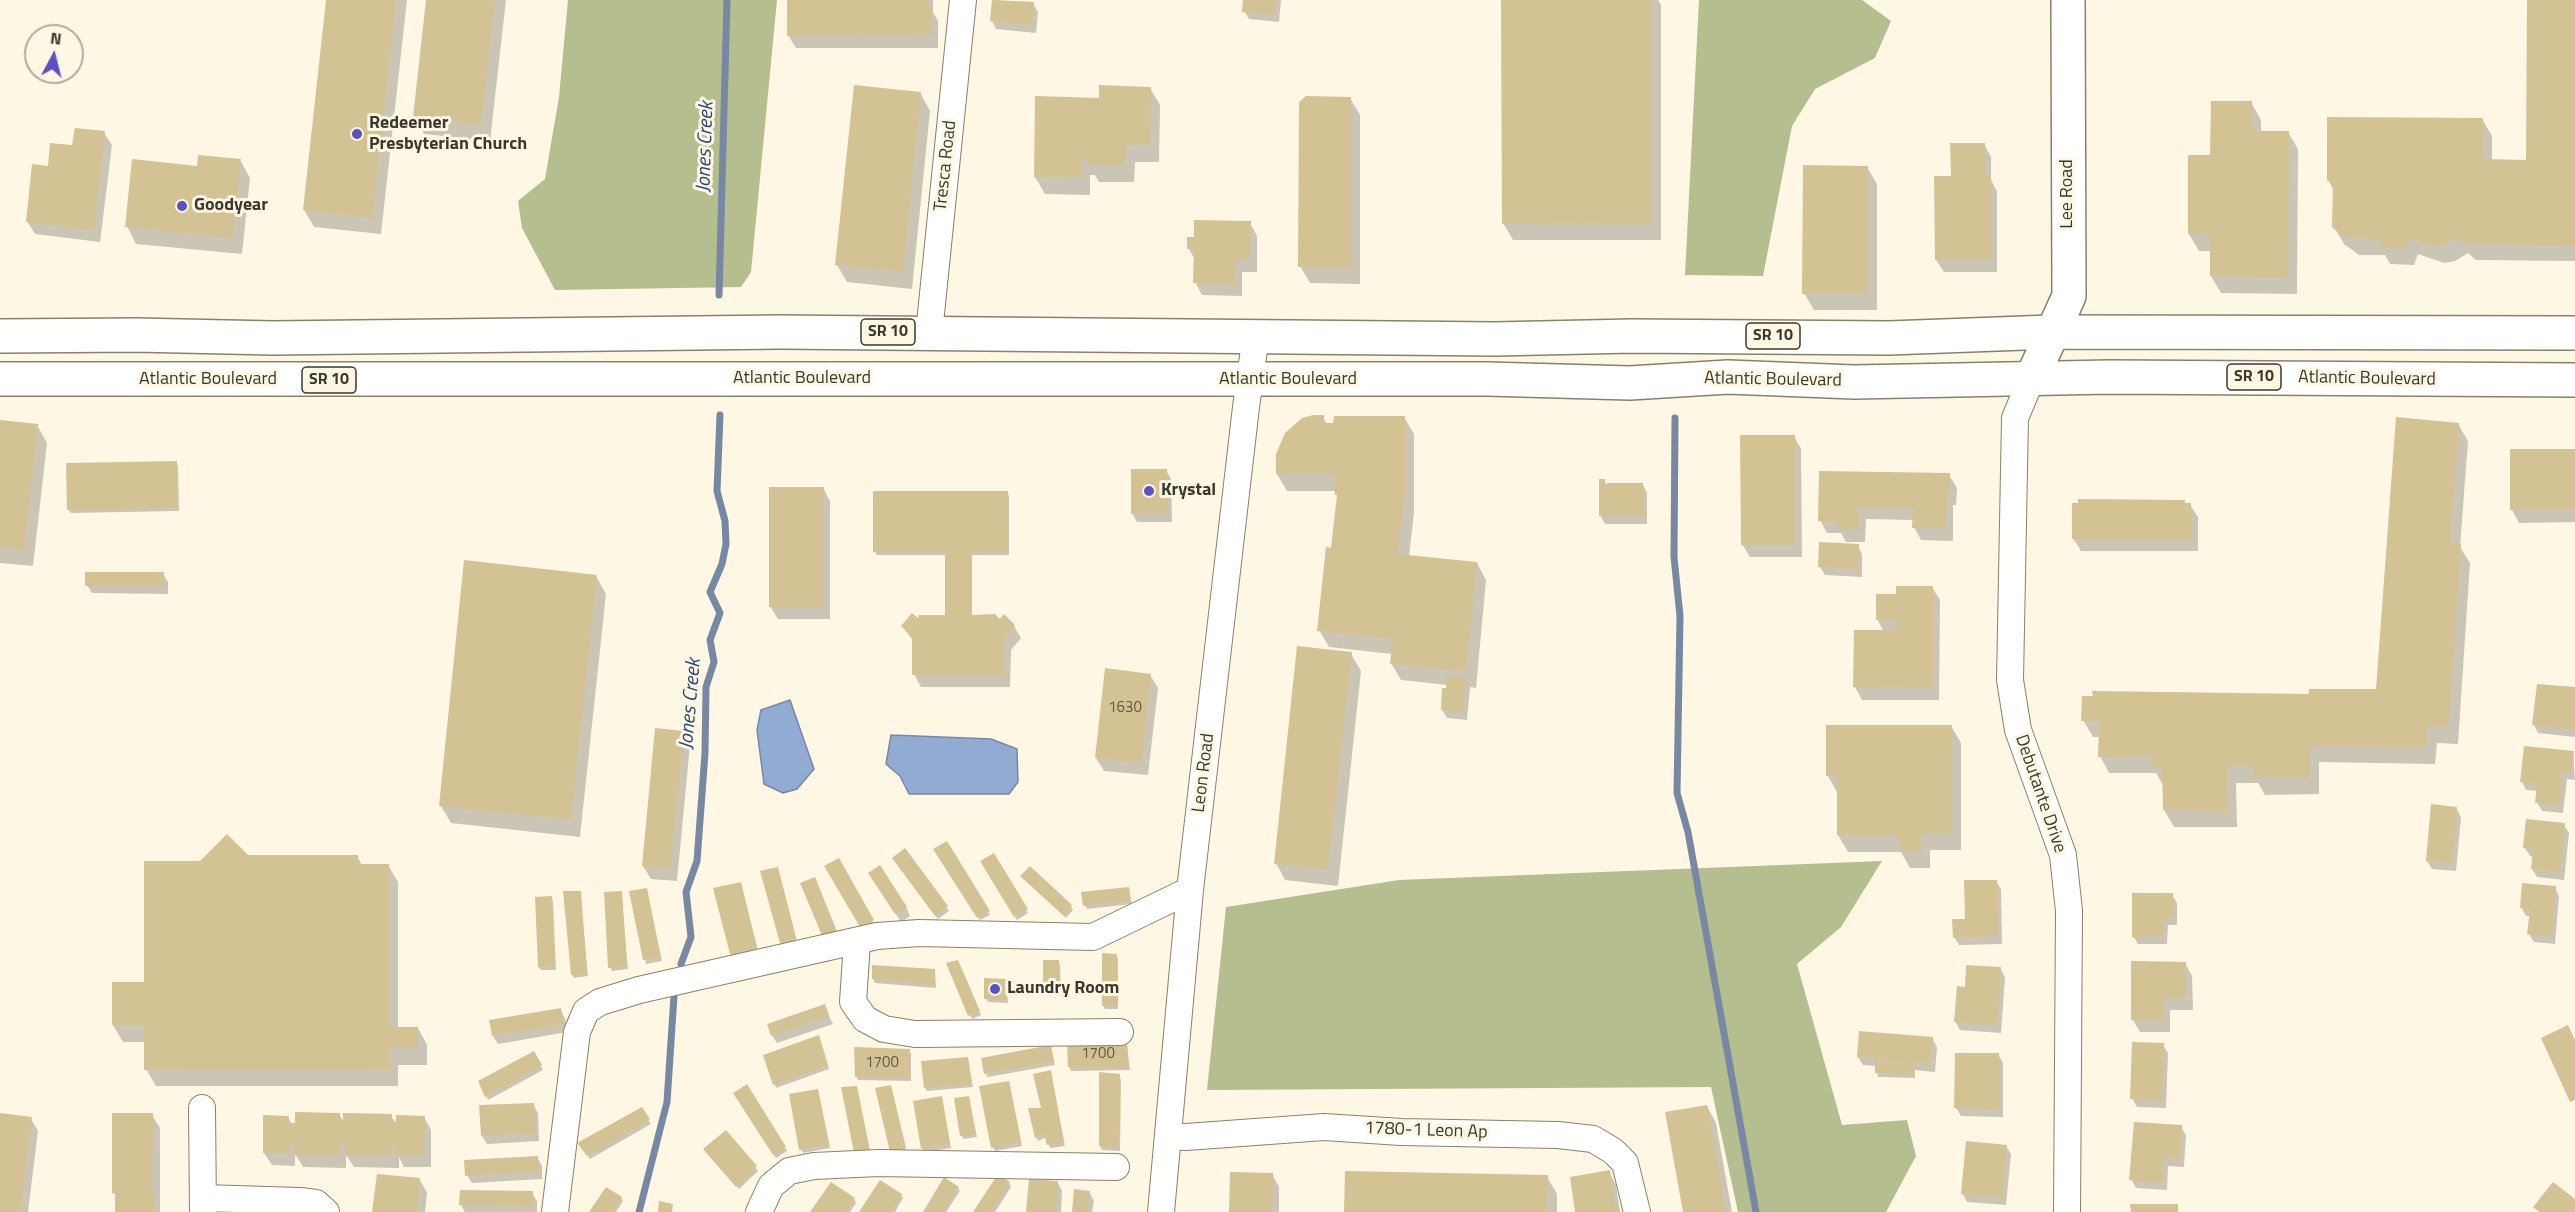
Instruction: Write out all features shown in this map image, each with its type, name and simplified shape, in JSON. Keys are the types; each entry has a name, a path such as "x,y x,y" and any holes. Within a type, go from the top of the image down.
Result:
{"main road":[{"name":"Lee Road","path":"2031,380 2069,296 2068,0"},
{"name":"SR 10","path":"0,336 316,338 780,332 1495,339 1632,336 1889,338 2051,332 2575,333"},
{"path":"852,379 867,354 907,355 929,333"},
{"path":"250,380 264,356 297,355 316,338"},
{"name":"Atlantic Boulevard","path":"0,379 1487,379 1630,383 1728,377 1854,382 2256,377 2575,380"}],"street":[{"name":"Tresca Road","path":"929,333 963,0"},
{"name":"Leon Road","path":"1161,1212 1190,890 1256,335"},
{"name":"Debutante Drive","path":"2031,380 2015,418 2010,680 2018,730 2063,855 2069,911 2067,1212"},
{"path":"555,1212 577,1032 586,1011 600,1002 639,990 877,936 919,933 1093,937 1190,890"},
{"path":"857,942 853,1002 865,1019 884,1029 915,1034 1120,1032"},
{"path":"202,1108 203,1205 300,1201 316,1203 326,1212"},
{"name":"1780-1 Leon Ap","path":"1169,1136 1186,1137 1324,1127 1401,1132 1558,1135 1593,1139 1613,1151 1624,1163 1637,1212"},
{"path":"759,1212 771,1186 789,1171 814,1166 878,1163 1116,1167"}],"green space":[{"path":"568,0 777,0 751,272 741,287 555,290 522,228 518,201 545,179 559,97"},
{"path":"1699,0 1862,0 1891,21 1875,58 1815,89 1792,126 1763,276 1685,275"},
{"path":"1882,861 1841,927 1797,964 1842,1125 1907,1120 1916,1156 1886,1212 1738,1212 1711,1087 1207,1090 1226,907 1399,880"}],"water":[{"path":"790,700 814,769 797,789 783,793 764,784 757,730 761,710"},
{"path":"891,735 991,739 1017,749 1018,782 1009,794 909,794 900,776 886,764"}],"building":[{"path":"326,0 396,0 372,218 303,210"},
{"path":"426,0 495,0 481,125 413,117"},
{"path":"787,0 927,0 927,6 932,6 932,35 787,36"},
{"path":"992,0 1034,2 1032,25 990,21"},
{"path":"1243,0 1277,0 1275,14 1242,12"},
{"path":"1501,0 1652,0 1652,223 1502,224"},
{"path":"2527,0 2575,0 2575,245 2464,244 2458,237 2445,245 2433,246 2409,238 2405,248 2379,248 2379,239 2348,238 2340,234 2332,227 2333,181 2327,181 2327,117 2483,118 2483,159 2526,160"},
{"path":"854,85 921,92 903,272 835,265"},
{"path":"1099,85 1151,87 1150,146 1126,145 1125,166 1087,165 1087,159 1081,158 1081,178 1034,177 1035,96 1099,98"},
{"path":"1306,96 1351,97 1351,267 1298,267 1299,102"},
{"path":"2211,101 2252,101 2252,131 2289,131 2288,277 2210,276 2210,234 2188,234 2188,155 2210,155"},
{"path":"75,128 105,131 94,230 26,222 32,164 48,166 50,143 72,145"},
{"path":"1950,143 1985,143 1985,176 1991,176 1991,260 1935,260 1934,176 1951,176"},
{"path":"198,155 241,159 233,238 125,227 132,159 197,166"},
{"path":"1803,165 1868,166 1868,294 1802,294"},
{"path":"1194,220 1251,221 1250,260 1236,260 1235,283 1193,283 1194,249 1187,249 1187,237 1194,237"},
{"path":"1324,415 1324,423 1333,423 1334,416 1405,416 1405,495 1397,554 1477,562 1466,671 1390,664 1393,638 1317,631 1326,547 1331,548 1337,495 1335,495 1334,474 1276,474 1276,454 1285,433 1302,418"},
{"path":"2396,417 2459,423 2450,544 2461,544 2449,728 2428,726 2426,747 2310,746 2310,778 2253,778 2253,767 2227,766 2228,811 2163,810 2162,768 2151,768 2151,756 2098,757 2099,721 2081,721 2082,696 2093,696 2092,691 2309,694 2309,689 2376,689"},
{"path":"0,420 38,424 24,550 0,547"},
{"path":"1740,435 1795,435 1795,545 1741,545"},
{"path":"2510,449 2575,449 2575,510 2510,510"},
{"path":"177,461 177,508 67,510 66,463"},
{"name":"Krystal","path":"1131,469 1167,469 1168,514 1131,514"},
{"path":"1819,471 1950,473 1946,528 1912,528 1913,508 1859,507 1859,530 1837,530 1837,521 1818,521"},
{"path":"1599,479 1605,479 1605,485 1607,483 1643,483 1643,516 1599,516"},
{"path":"769,487 824,487 824,607 769,607"},
{"path":"873,491 1008,491 1008,552 971,552 971,615 995,614 1000,619 1004,614 1015,625 1004,637 1004,675 912,675 912,636 901,626 912,613 918,618 919,615 945,615 945,552 873,552"},
{"path":"2078,499 2185,500 2185,503 2191,503 2191,539 2072,539 2072,503 2078,503"},
{"path":"1819,542 1859,544 1858,569 1818,567"},
{"path":"464,560 597,575 571,820 439,806"},
{"path":"85,572 164,572 164,586 85,586"},
{"path":"1896,586 1933,586 1933,688 1853,687 1854,630 1897,630 1897,620 1876,620 1876,594 1896,594"},
{"path":"1297,646 1352,652 1328,869 1274,864"},
{"path":"1105,668 1151,674 1141,763 1095,758"},
{"path":"1447,676 1466,677 1463,712 1441,710 1442,688 1446,688"},
{"path":"2537,684 2575,687 2575,730 2532,725"},
{"path":"1826,725 1952,725 1952,834 1921,834 1921,851 1899,851 1899,835 1837,835 1837,776 1826,776"},
{"path":"655,728 684,731 670,869 642,866"},
{"path":"2524,746 2574,751 2572,772 2563,771 2559,805 2535,803 2537,784 2520,782"},
{"path":"2431,804 2457,807 2452,864 2426,861"},
{"path":"2526,819 2565,823 2560,873 2531,869 2533,850 2523,848"},
{"path":"227,834 248,855 358,855 358,864 389,864 389,1027 418,1027 418,1048 389,1048 389,1069 144,1070 144,1025 112,1025 112,982 144,982 144,861 200,861"},
{"path":"947,841 990,911 977,918 933,849"},
{"path":"905,848 948,906 935,916 892,858"},
{"path":"994,853 1028,909 1014,917 980,861"},
{"path":"839,858 874,920 860,927 824,866"},
{"path":"880,865 907,907 895,914 868,873"},
{"path":"1030,866 1072,905 1064,916 1020,876"},
{"path":"778,867 796,938 780,943 760,871"},
{"path":"815,877 840,939 826,945 800,883"},
{"path":"1964,880 1997,880 1998,936 1953,938 1952,919 1965,919"},
{"path":"741,882 757,948 730,954 713,888"},
{"path":"2522,883 2556,886 2551,936 2527,934 2530,909 2520,908"},
{"path":"1129,887 1131,900 1083,906 1081,892"},
{"path":"647,888 661,958 643,960 629,891"},
{"path":"563,891 581,891 587,973 571,975"},
{"path":"622,891 627,966 608,968 604,892"},
{"path":"2132,893 2173,893 2173,917 2164,917 2163,936 2132,937"},
{"path":"552,896 555,966 538,967 535,897"},
{"path":"1102,953 1117,954 1117,1006 1102,1006"},
{"path":"958,960 980,1011 968,1016 946,963"},
{"path":"1043,960 1059,960 1060,987 1043,987"},
{"path":"2131,961 2186,962 2186,997 2164,998 2164,1020 2131,1020"},
{"path":"872,965 935,969 935,985 872,979"},
{"path":"1966,965 2001,967 1997,1025 1954,1022 1957,986 1965,987"},
{"name":"Laundry Room","path":"984,978 1006,979 1007,1000 984,999"},
{"path":"825,1004 829,1015 771,1036 767,1024"},
{"path":"561,1008 564,1024 492,1036 489,1020"},
{"path":"2568,1025 2575,1040 2575,1100 2570,1102 2541,1038"},
{"path":"1859,1031 1933,1037 1930,1064 1857,1057"},
{"path":"819,1035 828,1065 773,1085 763,1055"},
{"path":"1127,1040 1129,1067 1068,1067 1067,1041"},
{"path":"2132,1042 2164,1043 2162,1100 2130,1099"},
{"path":"1051,1045 1054,1061 984,1074 981,1058"},
{"path":"854,1047 910,1049 910,1078 855,1077"},
{"path":"534,1051 542,1065 485,1097 478,1081"},
{"path":"1955,1053 1999,1053 1999,1109 1954,1108"},
{"path":"968,1057 972,1084 924,1088 921,1061"},
{"path":"1875,1061 1914,1063 1914,1075 1875,1073"},
{"path":"1051,1070 1064,1143 1047,1145 1044,1134 1035,1138 1028,1108 1041,1108 1033,1074"},
{"path":"1099,1072 1120,1074 1118,1148 1099,1146"},
{"path":"1009,1081 1021,1142 991,1148 979,1086"},
{"path":"747,1084 786,1147 773,1155 733,1093"},
{"path":"891,1085 906,1148 890,1152 875,1088"},
{"path":"857,1086 870,1151 854,1153 841,1087"},
{"path":"818,1089 829,1144 799,1150 789,1094"},
{"path":"942,1096 950,1144 921,1149 913,1101"},
{"path":"969,1096 976,1134 960,1136 954,1098"},
{"path":"534,1103 536,1133 481,1136 479,1105"},
{"path":"1707,1105 1726,1212 1683,1212 1665,1112"},
{"path":"642,1107 650,1119 587,1156 577,1143"},
{"path":"295,1112 340,1113 340,1120 343,1120 343,1113 392,1114 392,1122 396,1122 396,1115 425,1116 424,1155 396,1155 396,1145 392,1145 392,1155 345,1155 345,1145 340,1144 340,1155 294,1155 294,1144 289,1144 289,1153 263,1153 263,1115 289,1116 288,1123 295,1123"},
{"path":"0,1113 32,1117 20,1212 0,1212"},
{"path":"112,1113 153,1113 152,1193 155,1193 155,1212 115,1212 115,1194 112,1193"},
{"path":"2134,1122 2182,1125 2180,1159 2164,1158 2163,1182 2129,1180"},
{"path":"726,1130 757,1166 736,1187 703,1149"},
{"path":"1966,1141 2007,1145 2002,1197 1961,1194"},
{"path":"538,1156 538,1171 465,1176 464,1160"},
{"path":"1610,1170 1615,1207 1619,1207 1620,1212 1575,1212 1570,1177"},
{"path":"1345,1171 1548,1175 1547,1212 1344,1212"},
{"path":"1230,1172 1273,1173 1272,1212 1229,1212"},
{"path":"377,1174 420,1178 417,1212 372,1212"},
{"path":"998,1174 1010,1182 991,1212 973,1212"},
{"path":"944,1177 959,1187 942,1212 923,1212"},
{"path":"1029,1179 1058,1181 1056,1212 1026,1212"},
{"path":"880,1180 902,1194 891,1212 859,1212"},
{"path":"831,1182 855,1198 846,1212 810,1212"},
{"path":"2553,1182 2575,1199 2575,1212 2539,1212 2533,1207"},
{"path":"606,1187 622,1197 612,1212 589,1212"},
{"path":"1074,1189 1090,1191 1087,1212 1072,1212"},
{"path":"460,1190 533,1191 533,1207 459,1205"},
{"path":"659,1201 673,1204 672,1212 658,1212"},
{"path":"2130,1204 2178,1204 2178,1212 2131,1212"}],"waterway":[{"name":"Jones Creek","path":"719,295 727,0"},
{"name":"Jones Creek","path":"681,964 691,937 686,892 697,861 705,753 706,687 714,662 710,640 720,613 710,592 722,564 726,544 725,521 717,491 720,415"},
{"path":"1675,418 1674,557 1680,616 1677,793 1688,832 1756,1212"},
{"name":"Jones Creek","path":"639,1212 667,1102 674,996"}],"place":[{"name":"Redeemer Presbyterian Church","path":"357,134"},
{"name":"Goodyear","path":"182,206"},
{"name":"Krystal","path":"1149,491"},
{"name":"Laundry Room","path":"995,989"}]}
